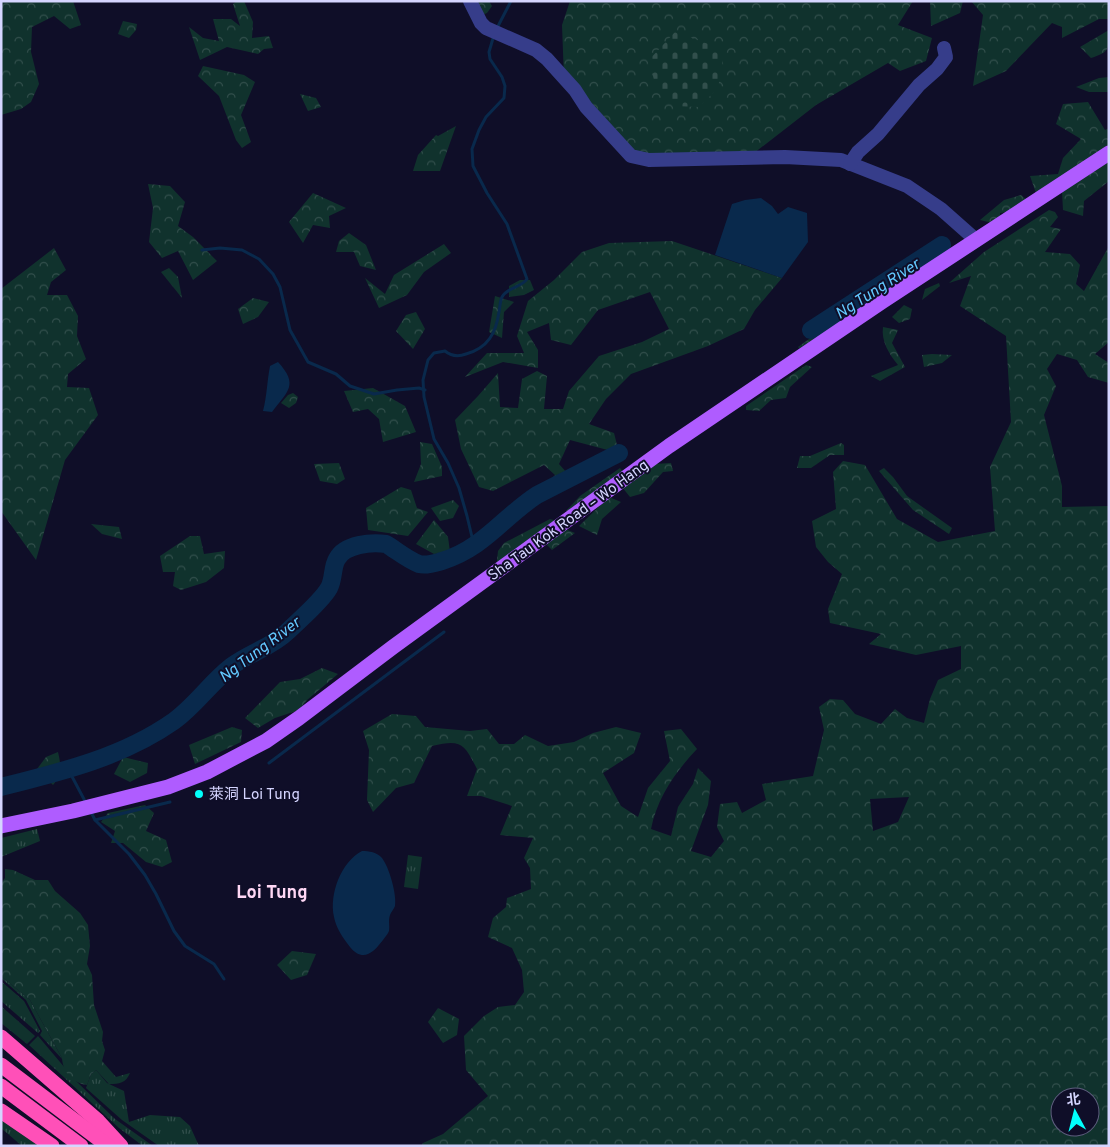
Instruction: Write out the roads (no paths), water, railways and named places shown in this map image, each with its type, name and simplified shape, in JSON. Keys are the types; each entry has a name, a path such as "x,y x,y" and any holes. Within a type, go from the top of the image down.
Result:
{"highway":[{"path":"1,1037 98,1121 121,1146"},
{"path":"1,1065 108,1146"},
{"path":"1,1086 81,1146"},
{"path":"1,1111 52,1146"}],"main road":[{"name":"Sha Tau Kok Road – Wo Hang","path":"1,826 180,784 242,755 266,741 300,718 408,636 669,446 1109,153"}],"street":[{"path":"470,1 481,23 486,28 526,44 547,59 575,90 586,107 632,156 649,160 785,156 841,160 907,186 941,209 976,240"},
{"path":"850,164 858,152 878,134 918,84 938,69 946,57 944,48"}],"water":[{"path":"761,198 772,206 778,214 788,207 807,213 808,242 782,278 715,255 732,204"},
{"path":"278,362 288,377 290,382 289,388 272,412 263,411 270,366"},
{"path":"362,851 375,853 382,858 392,881 395,895 395,906 389,917 388,933 372,952 364,955 355,952 342,936 335,921 333,908 333,899 338,880 348,863"}],"waterway":[{"path":"496,30 511,1"},
{"path":"467,551 472,537 467,516 459,488 448,463 434,439 424,397 423,380 428,360 434,353 445,351 452,355 460,356 474,351 485,344 496,327 502,297 507,291 527,279 507,224 487,193 473,166 472,149 479,130 486,117 504,98 505,86 502,77 490,59 489,52 494,35"},
{"name":"Ng Tung River","path":"811,330 942,245"},
{"path":"202,250 220,248 242,250 259,259 273,274 280,287 290,330 308,362 336,374 350,386 374,394 419,388 425,390"},
{"name":"Ng Tung River","path":"1,787 69,769 113,754 154,734 174,721 232,666 281,637 310,611 329,588 335,562 346,550 359,545 386,544 419,564 442,561 457,555 482,540 537,495 619,453"},
{"path":"269,763 444,632"},
{"path":"68,769 86,803"},
{"path":"95,820 170,802"},
{"path":"90,810 95,820 129,854 145,875 174,931 185,946 214,964 224,979"}],"place":[{"name":"萊洞 Loi Tung","path":"199,794"}],"district":[{"name":"Loi Tung","path":"272,892"}]}
